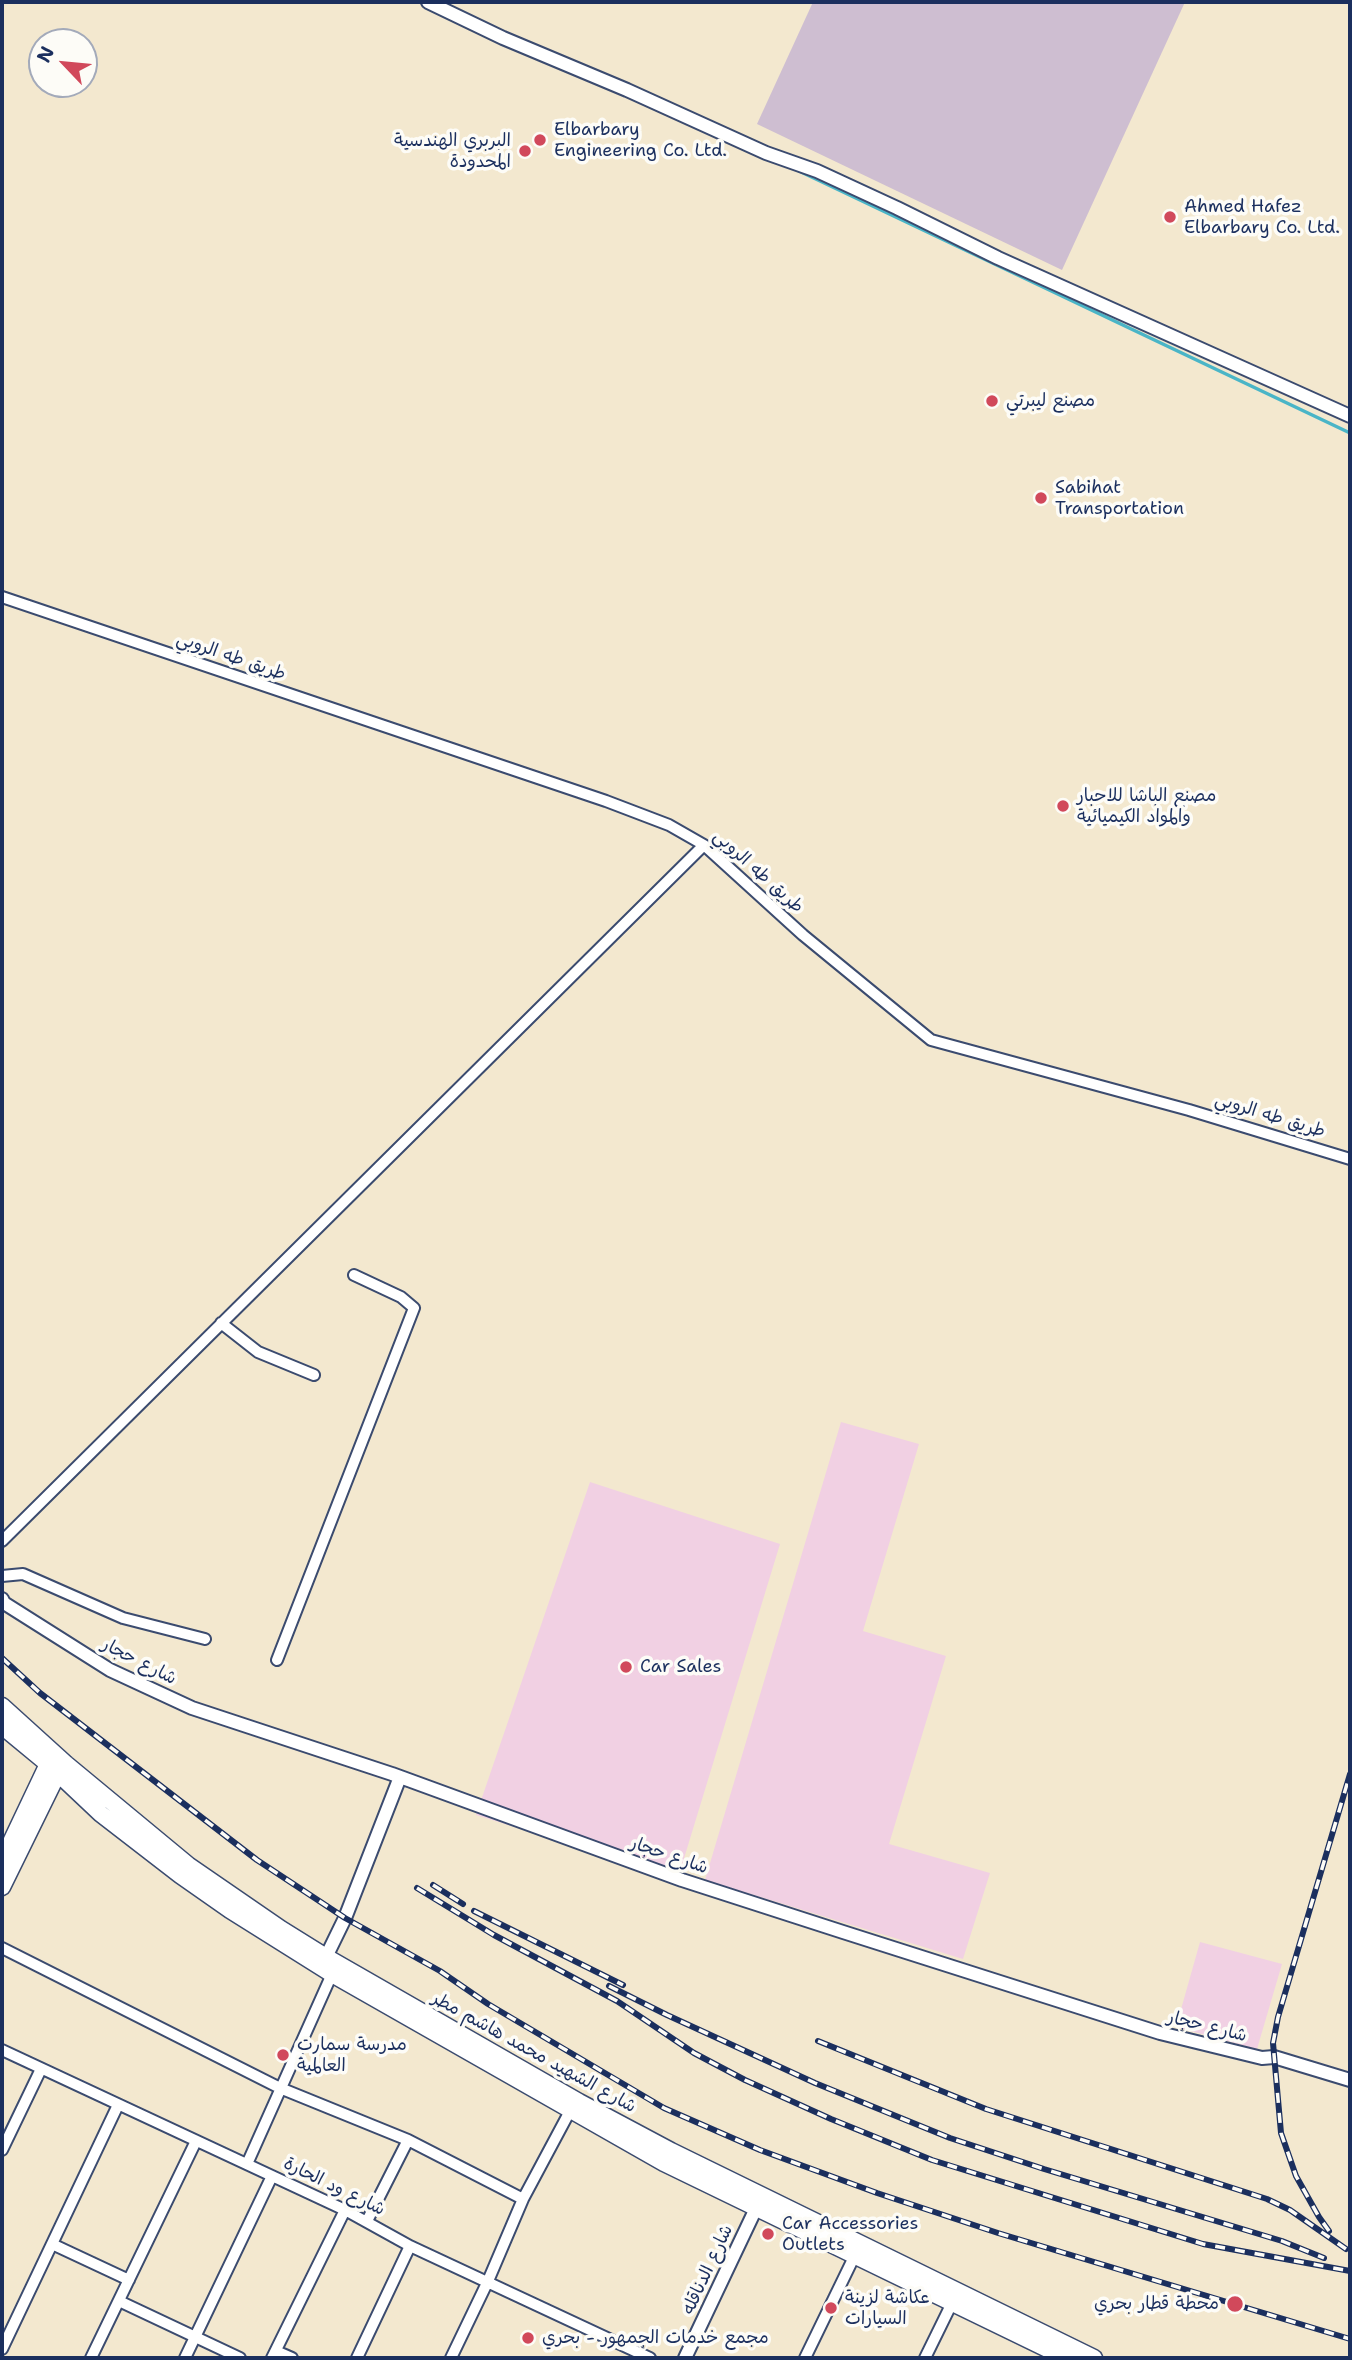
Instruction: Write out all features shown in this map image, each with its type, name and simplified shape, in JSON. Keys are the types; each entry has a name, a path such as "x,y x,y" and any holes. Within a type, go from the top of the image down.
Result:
{"main road":[{"name":"شارع الشهيد محمد هاشم مطر","path":"2,1706 101,1814 230,1910 331,1974 664,2163 760,2201 1094,2358"},
{"name":"شارع الشهيد محمد هاشم مطر","path":"2,1726 57,1764 188,1865 326,1957 579,2102 855,2255 952,2303 1043,2354 1066,2358"},
{"path":"2,1861 57,1764"},
{"path":"2,1887 57,1764"}],"street":[{"path":"428,2 503,38 766,153 817,171 998,258 1350,416"},
{"name":"طريق طه الروبي","path":"2,597 606,801 668,825 704,845 803,935 931,1040 1188,1110 1350,1159"},
{"path":"2,1541 704,845"},
{"path":"277,1660 414,1308 401,1297 354,1275"},
{"path":"221,1323 258,1352 314,1375"},
{"path":"2,1577 23,1574 123,1618 205,1639"},
{"name":"شارع حجار","path":"2,1599 4,1603 110,1670 186,1706 400,1777 682,1880 843,1932 1160,2033 1262,2059 1274,2057 1350,2080"},
{"path":"326,1957 345,1918 400,1777"},
{"path":"2,1948 280,2088 408,2140 523,2199"},
{"path":"247,2164 331,1974"},
{"name":"شارع ود الحارة","path":"2,2050 345,2210 410,2246 650,2358"},
{"path":"2,2150 41,2069"},
{"path":"2,2348 118,2105"},
{"path":"452,2358 523,2199 570,2111"},
{"path":"367,2221 408,2140"},
{"path":"91,2358 196,2141"},
{"path":"185,2358 272,2176"},
{"name":"شارع الدناقله","path":"685,2358 760,2201"},
{"path":"292,2358 274,2354 345,2210"},
{"path":"52,2244 129,2280"},
{"path":"357,2358 410,2246"},
{"path":"805,2358 855,2255"},
{"path":"119,2301 240,2358"},
{"path":"925,2358 952,2303"}],"shaded area":[{"path":"813,2 1185,2 1062,270 757,124"},
{"name":"Car Sales","path":"841,1422 919,1444 863,1631 946,1656 889,1844 990,1873 963,1959 705,1880"},
{"name":"Car Sales","path":"590,1482 780,1544 678,1878 476,1815"},
{"path":"1200,1942 1282,1964 1257,2049 1176,2027"}],"waterway":[{"path":"799,171 1350,433"}],"railway":[{"path":"2,1658 40,1693 257,1860 345,1918 440,1971 488,2004 664,2108 760,2150 877,2193 998,2233 1350,2339"},
{"path":"1329,2231 1296,2176 1281,2133 1273,2043 1278,2017 1350,1774"},
{"path":"433,1885 463,1904"},
{"path":"417,1888 494,1935 617,2001 694,2053 745,2080 831,2119 932,2160 1203,2244 1350,2271"},
{"path":"474,1911 623,1985"},
{"path":"609,1986 815,2083 950,2138 1282,2241 1324,2258"},
{"path":"818,2041 986,2109 1267,2199 1290,2210 1346,2249"}],"place":[{"name":"Elbarbary Engineering Co. Ltd.","path":"540,140"},
{"name":"البربري الهندسية المحدودة","path":"525,151"},
{"name":"Ahmed Hafez Elbarbary Co. Ltd.","path":"1170,217"},
{"name":"مصنع ليبرتي","path":"992,401"},
{"name":"Sabihat Transportation","path":"1041,498"},
{"name":"مصنع الباشا للاحبار والمواد الكيميائية","path":"1063,806"},
{"name":"Car Sales","path":"626,1667"},
{"name":"مدرسة سمارت العالمية","path":"283,2055"},
{"name":"Car Accessories Outlets","path":"768,2234"},
{"name":"محطة قطار بحري","path":"1235,2304"},
{"name":"عكاشة لزينة السيارات","path":"831,2308"},
{"name":"مجمع خدمات الجمهور - بحري","path":"528,2338"}]}
